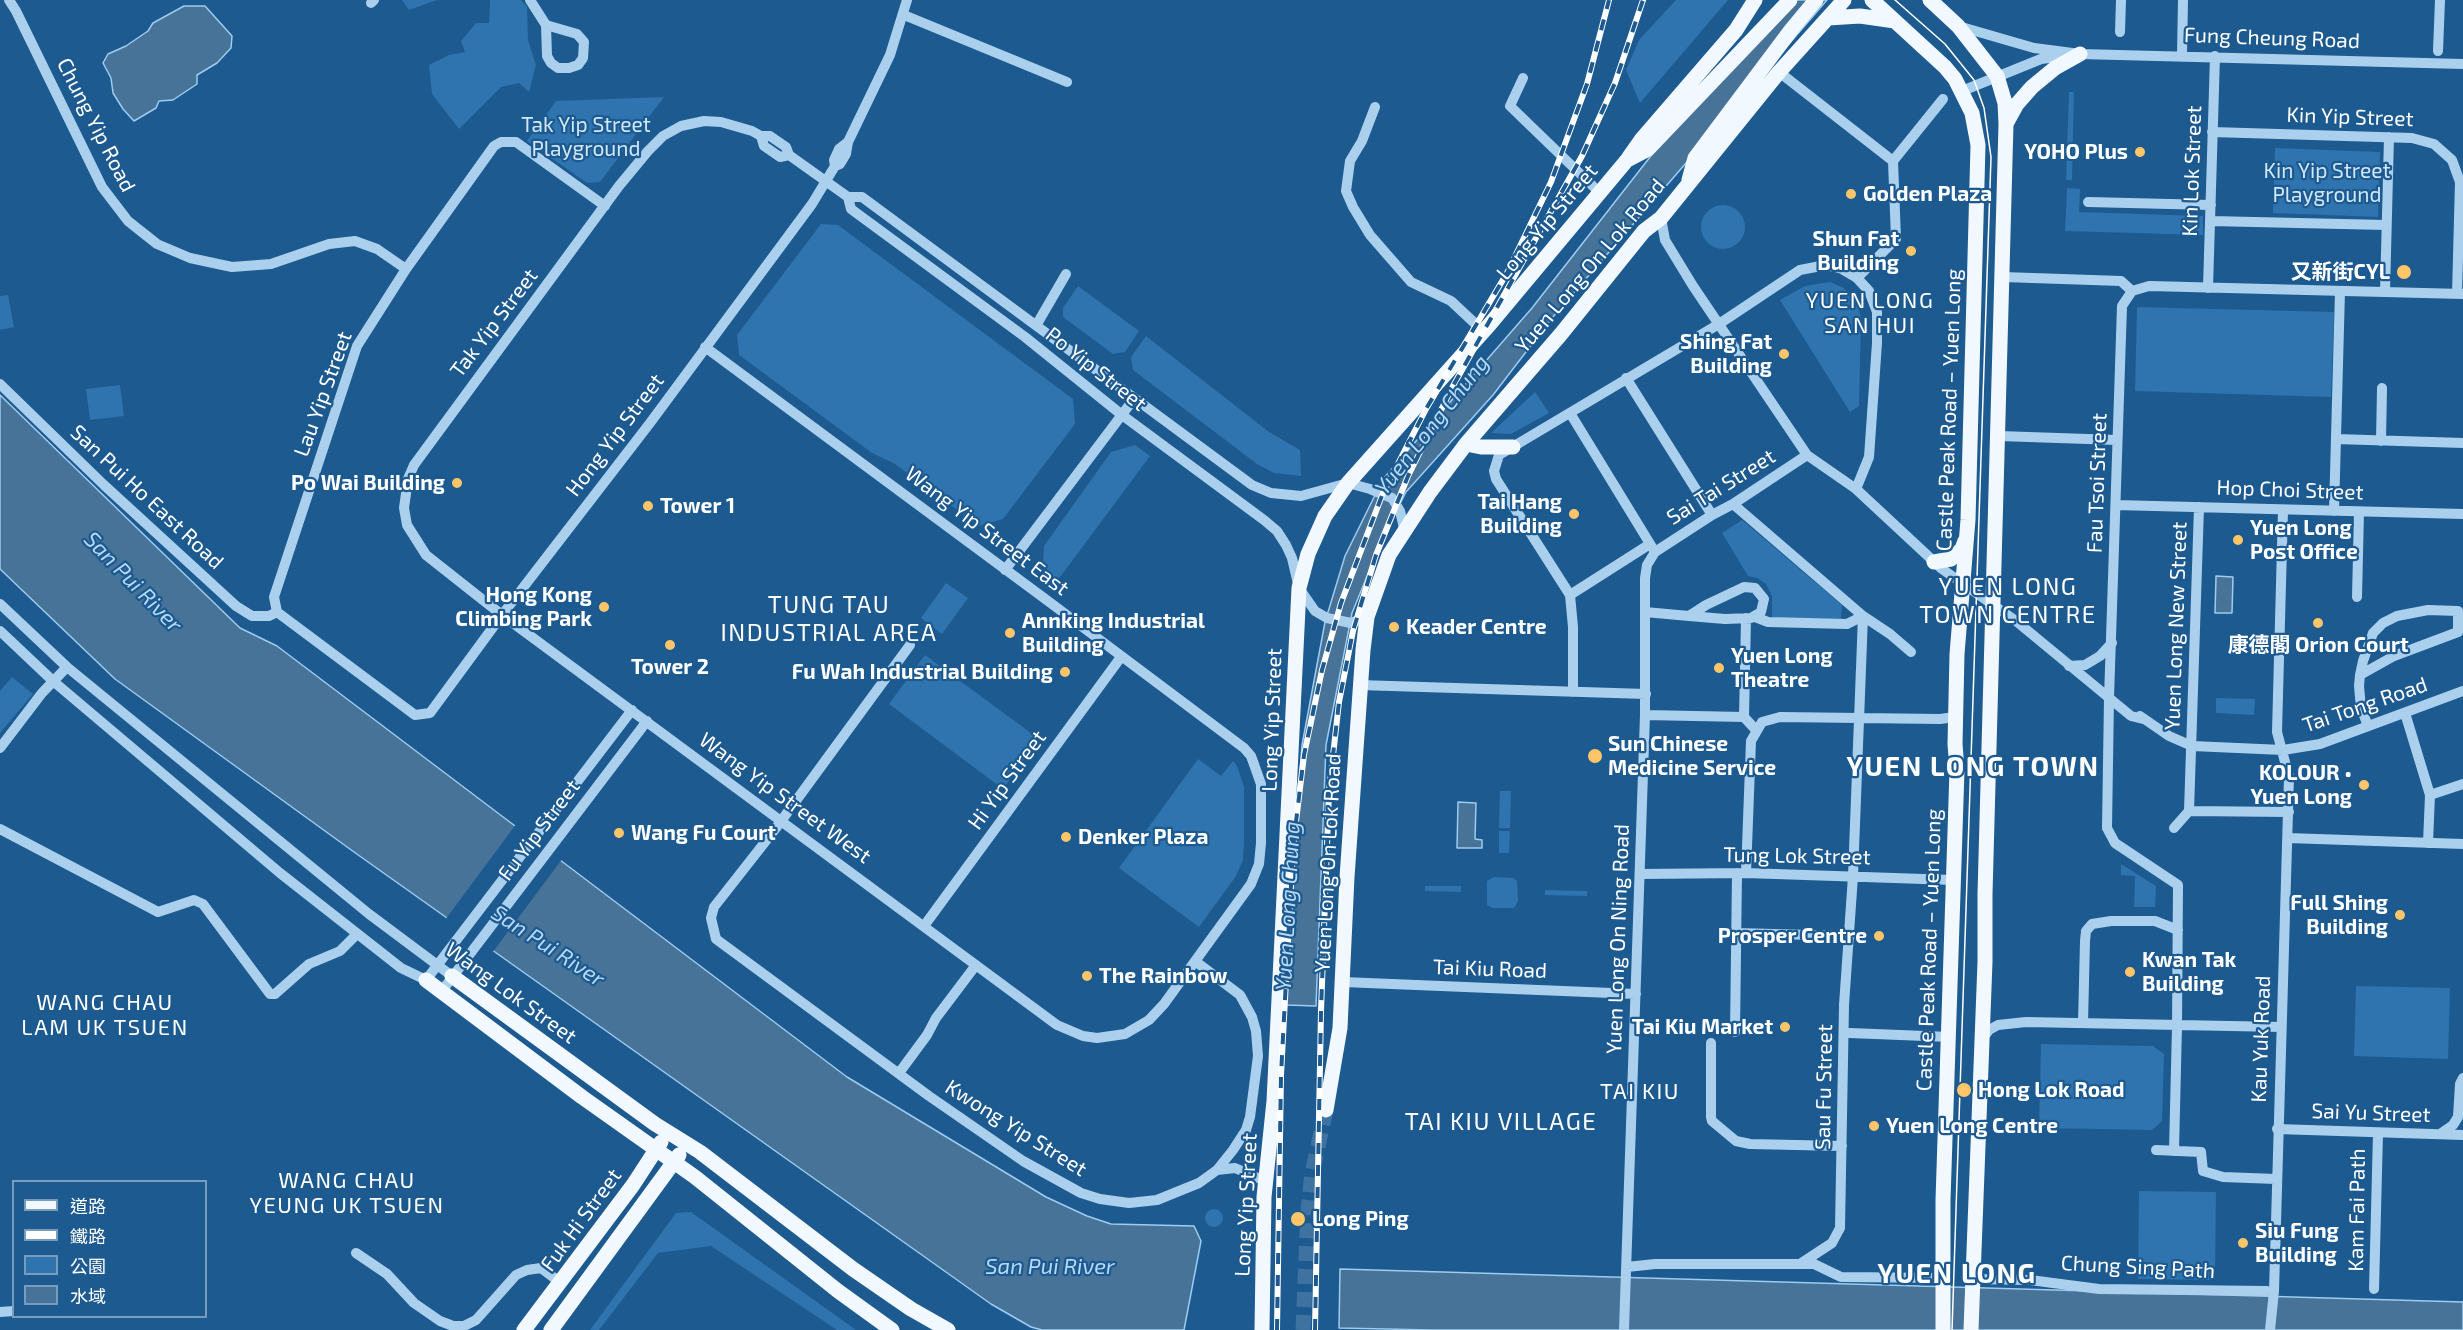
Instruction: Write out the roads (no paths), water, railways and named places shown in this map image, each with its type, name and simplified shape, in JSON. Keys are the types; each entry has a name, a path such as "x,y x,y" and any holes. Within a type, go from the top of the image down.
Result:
{"main road":[{"path":"1627,160 1641,140 1744,21 1755,0"},
{"name":"Long Yip Street","path":"1262,1330 1265,1180 1275,1077 1299,588 1308,554 1320,525 1348,483 1483,331 1599,192 1627,160 1648,149 1790,0"},
{"name":"Yuen Long On Lok Road","path":"1689,180 1695,158 1816,0"},
{"name":"Yuen Long On Lok Road","path":"1326,1110 1340,1028 1359,686 1367,617 1389,555 1404,528 1466,444 1561,334 1644,231 1660,218 1689,180 1711,158 1779,72 1844,0"},
{"name":"Castle Peak Road – Yuen Long","path":"1872,0 1946,67 1962,91 1976,123 1978,145 1967,535 1962,583 1955,717 1957,770 1950,1037 1945,1095 1944,1330"},
{"path":"1930,0 1958,26 1997,76 2005,103 2006,124 1983,1038 1971,1330"},
{"path":"1828,18 1860,16 1895,21"},
{"path":"2006,124 2017,104 2032,87 2055,68 2080,54"},
{"path":"1466,444 1481,447 1513,447"},
{"path":"1934,562 1951,559 1957,555 1967,535"},
{"name":"Wang Lok Street","path":"452,976 667,1132 700,1152 853,1269 911,1309 948,1330"},
{"name":"Wang Lok Street","path":"426,980 674,1162 892,1330"},
{"name":"Fuk Hi Street","path":"524,1330 633,1185 667,1132"},
{"name":"Fuk Hi Street","path":"551,1330 686,1145"}],"street":[{"name":"Chung Yip Road","path":"9,0 16,10 102,187 128,221 148,237 167,249 190,258 232,267 271,264 329,244 355,241 377,249 406,269"},
{"path":"531,0 546,25 546,48 551,63 558,68 578,65 583,58 584,42 577,34 546,25"},
{"name":"Hong Yip Street","path":"277,612 419,715 430,713 502,615 650,423 812,204 835,166 840,164 890,55 907,0"},
{"path":"2120,32 2121,0"},
{"path":"2182,55 2183,0"},
{"path":"2438,51 2440,0"},
{"path":"904,15 1067,82"},
{"name":"Fung Cheung Road","path":"1958,26 2034,48 2080,54 2463,64"},
{"name":"Fung Cheung Road","path":"1962,91 2041,59 2080,54"},
{"name":"Kin Lok Street","path":"2208,288 2215,56"},
{"path":"1779,72 1893,161"},
{"path":"1523,78 1510,106 1599,192"},
{"path":"1857,278 1896,239 1893,161 1943,99"},
{"path":"1375,107 1362,141 1350,161 1346,191 1353,207 1370,236 1411,282 1451,301 1483,331"},
{"name":"Tak Yip Street","path":"502,615 426,555 416,541 407,525 404,508 408,479 414,465 430,442 605,206 648,151 663,136 681,126 704,121 721,122 752,131 761,136 764,146 780,157 789,155 825,182"},
{"name":"Kin Yip Street","path":"2212,132 2389,137 2427,141 2441,149 2456,167 2460,190 2460,294"},
{"path":"2385,292 2389,137"},
{"name":"Lau Yip Street","path":"277,612 274,597 357,346 406,269 494,146 501,142 516,142 605,206"},
{"name":"Po Yip Street","path":"825,182 848,197 862,197 1036,324 1133,400 1252,485 1271,493 1301,496 1348,483"},
{"name":"Po Yip Street","path":"848,197 851,209 1025,337 1122,415 1276,531 1288,550 1299,588"},
{"path":"2088,202 2211,205"},
{"path":"1660,218 1665,240 1807,455"},
{"path":"2210,220 2386,225"},
{"path":"1573,692 1573,627 1570,595 1496,479 1494,471 1499,455 1719,324 1800,270 1826,265 1840,268 1857,278 1869,291 1877,312 1869,457 1856,489"},
{"path":"1036,324 1066,274"},
{"path":"2002,277 2121,282 2132,291 2149,286 2460,294"},
{"name":"Fau Tsoi Street","path":"2132,291 2124,301 2121,313 2107,828 2115,843 2178,885 2178,930"},
{"path":"2334,511 2340,291"},
{"name":"Wang Yip Street East","path":"705,346 1244,748"},
{"path":"1626,378 1712,515"},
{"name":"San Pui Ho East Road","path":"0,384 104,485 241,611 259,616 269,616 277,612"},
{"path":"2380,441 2382,388"},
{"path":"1005,570 1133,400"},
{"path":"1570,413 1653,548"},
{"path":"1999,436 2117,440"},
{"path":"2336,440 2463,443"},
{"name":"Tai Tong Road","path":"1807,455 1856,489 1934,562 1994,605 2131,716 2143,719 2169,736 2192,746 2283,750 2320,744 2463,692"},
{"name":"Sai Tai Street","path":"1570,595 1733,504 1807,455"},
{"path":"1348,483 1392,498 1398,508 1404,528"},
{"path":"1733,504 1863,616 1911,652"},
{"name":"Hop Choi Street","path":"2116,505 2463,514"},
{"name":"Yuen Long New Street","path":"2189,811 2199,507"},
{"name":"Kau Yuk Road","path":"2270,1330 2289,812 2289,777 2277,732 2283,510"},
{"path":"2357,597 2359,512"},
{"name":"Yuen Long On Ning Road","path":"1624,1330 1646,694 1645,612 1647,565 1653,548"},
{"path":"1689,616 1706,605 1748,586 1759,591 1764,599 1763,608 1751,617 1744,717"},
{"path":"1299,588 1315,611 1327,618 1351,623 1367,617"},
{"name":"Wang Lok Street","path":"0,604 67,667 369,914 452,976"},
{"path":"2360,675 2394,656 2458,632 2458,611 2428,610 2397,616 2383,622 2369,640 2360,675 2359,697 2368,726"},
{"path":"1645,612 1725,619 1751,617 1768,622 1846,624 1863,616"},
{"name":"Wang Yip Street West","path":"502,615 1044,1015 1070,1032 1083,1036 1097,1038 1125,1034 1138,1028 1157,1013 1245,892 1259,864 1262,843 1261,784 1255,765 1244,748"},
{"name":"Sau Fu Street","path":"1800,1264 1832,1243 1840,1228 1844,1005 1853,876 1863,616"},
{"name":"Wang Lok Street","path":"0,631 53,681 280,873 401,968 426,980"},
{"path":"2069,666 2085,665 2100,656 2112,642"},
{"path":"782,820 910,645"},
{"name":"Hi Yip Street","path":"924,926 1121,657"},
{"path":"0,748 53,681 67,667"},
{"path":"1359,686 1646,694"},
{"name":"Fu Yip Street","path":"426,980 632,710"},
{"path":"2405,713 2430,795 2428,843"},
{"path":"1645,715 1744,717 1756,730"},
{"path":"1735,1032 1736,933 1751,741 1756,730 1762,722 1780,717 1940,719 1955,717"},
{"name":"Fu Yip Street","path":"441,992 646,721"},
{"path":"2430,795 2463,784"},
{"path":"2174,828 2189,811 2289,812"},
{"name":"Kwong Yip Street","path":"782,820 714,907 711,918 716,939 951,1112 966,1120 1023,1161 1060,1183 1100,1199 1129,1203 1156,1200 1199,1184 1217,1170 1246,1130 1253,1102 1258,1044 1252,1017 1240,995 1195,961"},
{"path":"0,829 159,912 194,900 203,904 270,994 275,994 309,964 340,951 357,934"},
{"path":"2288,838 2463,844"},
{"name":"Tung Lok Street","path":"1640,874 1741,873 1953,880"},
{"path":"2083,1023 2085,942 2086,931 2092,924 2111,921 2155,921 2178,930 2174,1151"},
{"path":"1736,933 1850,936"},
{"path":"899,1073 927,1035 936,1018 976,965"},
{"name":"Tai Kiu Road","path":"1343,982 1636,994"},
{"path":"1983,1038 1989,1030 1998,1025 2012,1023 2282,1027"},
{"path":"1851,1033 1950,1037"},
{"path":"1711,1043 1712,1121 1736,1141 1750,1144 1842,1146"},
{"path":"2440,1134 2453,1125 2458,1117 2460,1084 2463,1078"},
{"name":"Sai Yu Street","path":"2277,1129 2463,1135"},
{"name":"Kam Fai Path","path":"2374,1289 2378,1133"},
{"path":"2156,1150 2201,1152 2203,1171 2223,1177 2276,1179"},
{"path":"1217,1170 1235,1168 1265,1180"},
{"path":"356,1253 387,1274 414,1303 440,1321 453,1326 464,1326 476,1320 516,1275 526,1270 541,1268 561,1283"},
{"path":"1627,1268 1655,1264 1814,1264 1841,1277 1945,1278"},
{"name":"Chung Sing Path","path":"1972,1281 2030,1280 2124,1290 2270,1295"}],"water":[{"name":"Yuen Long Chung","path":"1788,0 1827,0 1552,318 1493,395 1406,492 1384,535 1352,613 1326,745 1316,1006 1285,1005 1287,944 1302,745 1325,622 1345,556 1383,479 1532,308 1668,134"},
{"path":"184,6 205,6 232,36 231,48 217,63 197,75 197,84 173,100 159,101 156,108 134,121 113,93 111,78 103,63 108,54 126,46 148,31 153,23"},
{"name":"San Pui River","path":"0,395 240,628 277,646 847,1077 1046,1197 1087,1216 1111,1224 1194,1226 1201,1241 1184,1330 1042,1330 1031,1327 991,1304 354,852 115,679 0,569"},
{"path":"2216,576 2233,577 2232,613 2215,613"},
{"path":"1458,802 1476,803 1475,839 1482,840 1482,848 1457,848"},
{"path":"1340,1269 2463,1302 2463,1330 1432,1330 1339,1328"}],"tunnel":[{"path":"1303,1330 1308,1210 1312,1173 1326,1110"}],"tram line":[{"path":"1895,0 1945,44 1974,80 1984,108 1991,157 1952,1330"}],"railway":[{"path":"1277,1330 1281,1075 1293,847 1304,755 1322,670 1341,603 1383,493 1426,409 1507,273 1551,182 1587,84 1609,0"},
{"path":"1315,1330 1321,1011 1329,791 1339,702 1353,631 1376,555 1408,476 1453,386 1582,156 1615,83 1643,0"}],"place":[{"name":"YOHO Plus","path":"2140,152"},
{"name":"Golden Plaza","path":"1851,194"},
{"name":"Shun Fat Building","path":"1911,251"},
{"name":"又新街CYL","path":"2404,272"},
{"name":"Shing Fat Building","path":"1784,354"},
{"name":"Po Wai Building","path":"457,483"},
{"name":"Tower 1","path":"648,506"},
{"name":"Tai Hang Building","path":"1574,514"},
{"name":"Yuen Long Post Office","path":"2238,540"},
{"name":"Hong Kong Climbing Park","path":"604,607"},
{"name":"康德閣 Orion Court","path":"2318,623"},
{"name":"Keader Centre","path":"1394,627"},
{"name":"Annking Industrial Building","path":"1010,633"},
{"name":"Tower 2","path":"670,645"},
{"name":"Yuen Long Theatre","path":"1719,668"},
{"name":"Fu Wah Industrial Building","path":"1065,672"},
{"name":"Sun Chinese Medicine Service","path":"1595,756"},
{"name":"KOLOUR • Yuen Long","path":"2364,785"},
{"name":"Wang Fu Court","path":"619,833"},
{"name":"Denker Plaza","path":"1066,837"},
{"name":"Full Shing Building","path":"2400,915"},
{"name":"Prosper Centre","path":"1879,936"},
{"name":"Kwan Tak Building","path":"2130,972"},
{"name":"The Rainbow","path":"1087,976"},
{"name":"Tai Kiu Market","path":"1785,1027"},
{"name":"Hong Lok Road","path":"1964,1090"},
{"name":"Yuen Long Centre","path":"1874,1126"},
{"name":"Long Ping","path":"1298,1219"},
{"name":"Siu Fung Building","path":"2243,1243"}],"district":[{"name":"YUEN LONG SAN HUI","path":"1870,314"},
{"name":"YUEN LONG TOWN CENTRE","path":"2008,601"},
{"name":"TUNG TAU INDUSTRIAL AREA","path":"829,619"},
{"name":"YUEN LONG TOWN","path":"1973,767"},
{"name":"WANG CHAU LAM UK TSUEN","path":"105,1016"},
{"name":"TAI KIU","path":"1640,1092"},
{"name":"TAI KIU VILLAGE","path":"1501,1122"},
{"name":"WANG CHAU YEUNG UK TSUEN","path":"347,1194"},
{"name":"YUEN LONG","path":"1957,1274"}],"park label":[{"name":"Tak Yip Street Playground","path":"586,137"},
{"name":"Kin Yip Street Playground","path":"2327,183"}]}
